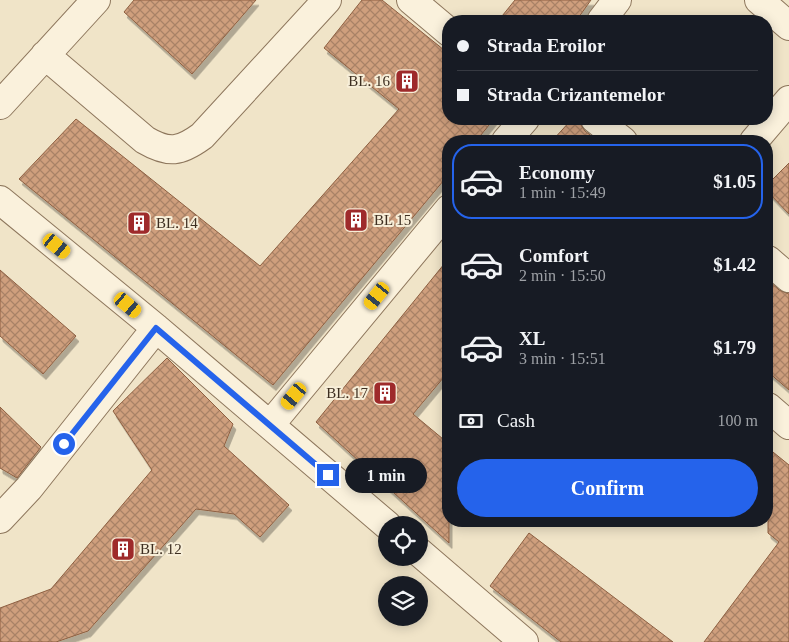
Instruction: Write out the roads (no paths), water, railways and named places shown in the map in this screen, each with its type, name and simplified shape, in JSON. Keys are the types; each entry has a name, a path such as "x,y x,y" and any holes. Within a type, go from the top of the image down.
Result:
{"street":[{"path":"0,104 96,0"},
{"path":"45,55 145,140 159,148 175,150 188,146 202,136 327,0"},
{"path":"606,15 618,0"},
{"path":"759,0 789,26"},
{"path":"773,119 789,100"},
{"path":"511,135 520,125"},
{"path":"603,125 615,135"},
{"path":"759,135 768,125"},
{"path":"0,200 156,328 378,517"},
{"path":"270,425 442,217"},
{"path":"773,264 789,278"},
{"path":"0,519 29,488 156,328"},
{"path":"773,411 789,424"},
{"path":"428,560 524,642"}],"place":[{"name":"BL. 16","path":"407,81"},
{"name":"BL 15","path":"356,220"},
{"name":"BL. 14","path":"139,223"},
{"name":"BL. 17","path":"385,393"},
{"name":"BL. 12","path":"123,549"}]}
